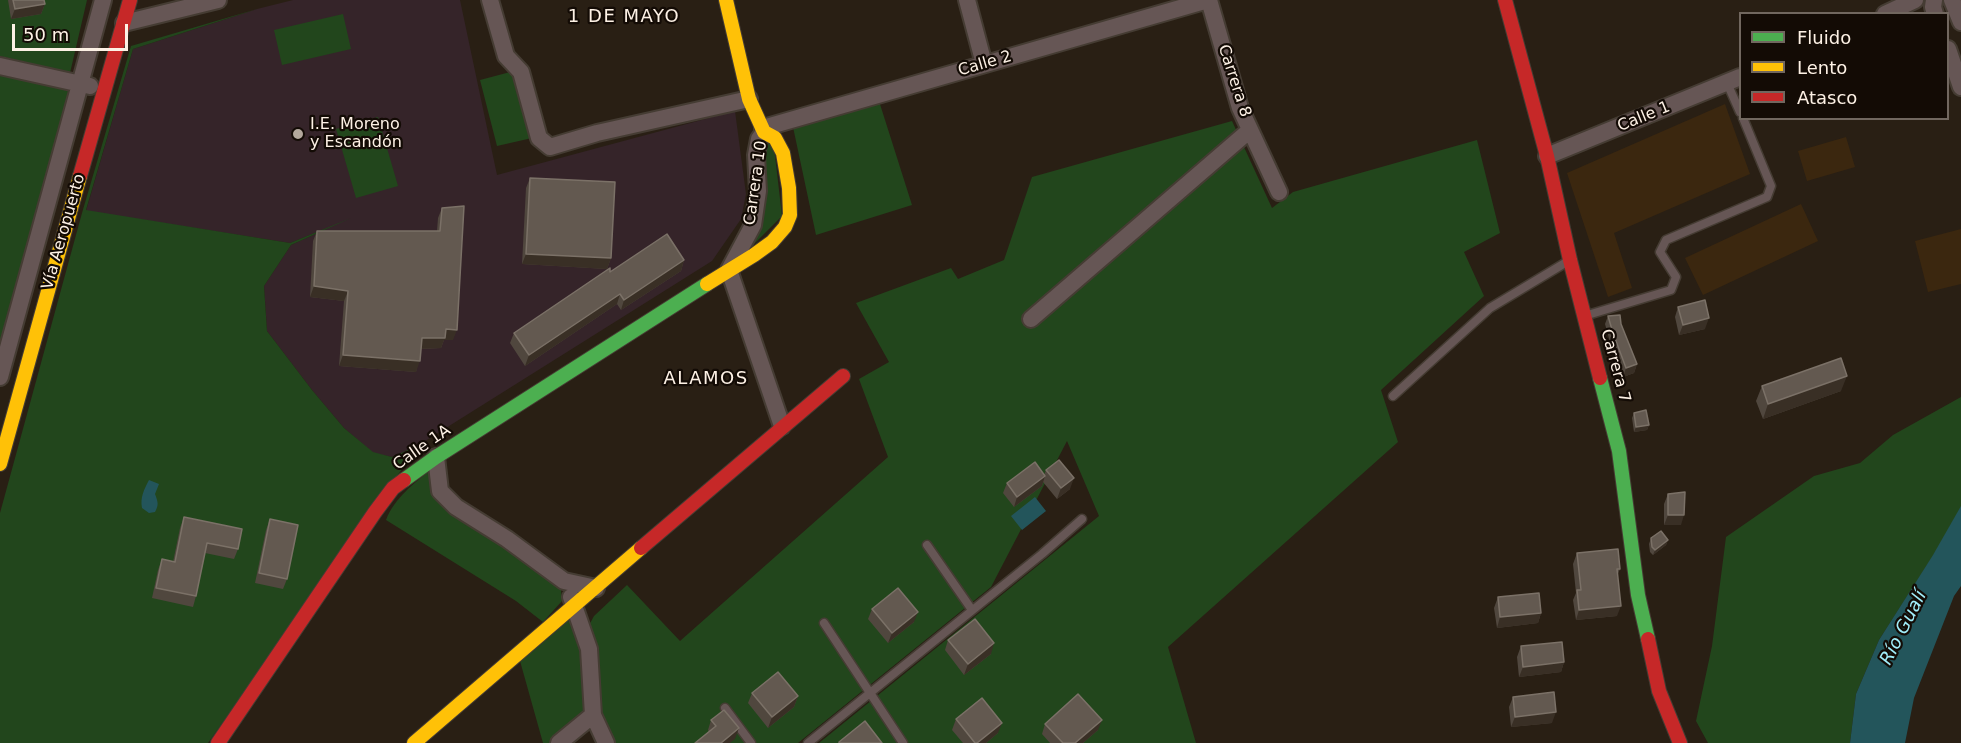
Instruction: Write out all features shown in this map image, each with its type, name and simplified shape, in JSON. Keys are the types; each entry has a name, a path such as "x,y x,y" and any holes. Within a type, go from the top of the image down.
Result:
{"main road":[{"name":"Vía Aeropuerto","path":"0,464 130,0"},
{"name":"Carrera 10","path":"726,0 749,99 763,130 774,137 784,154 791,207 789,219 784,228 762,250 729,270"},
{"name":"Carrera 7","path":"1505,0 1547,156 1570,260 1619,451 1638,595 1659,691 1680,743"},
{"name":"Calle 1A","path":"219,743 393,488 436,457 729,270"},
{"path":"414,743 843,376"}],"street":[{"name":"Vía Aeropuerto","path":"0,377 103,0"},
{"path":"124,23 218,0"},
{"path":"490,0 506,56 520,72 539,138 550,147 597,133 749,99"},
{"path":"967,0 984,64"},
{"name":"Calle 2","path":"763,130 1209,0"},
{"name":"Carrera 8","path":"1209,0 1240,108 1279,192"},
{"path":"1889,12 1915,0"},
{"path":"1952,0 1961,22"},
{"path":"1949,54 1961,87"},
{"path":"0,66 105,90"},
{"name":"Calle 1","path":"1547,156 1734,80"},
{"name":"Carrera 10","path":"729,270 753,225 758,191 756,155 763,130"},
{"path":"1031,319 1250,130"},
{"path":"729,270 782,426"},
{"path":"436,457 440,491 456,507 507,539 564,581 596,588"},
{"path":"564,581 576,606 589,650 592,715 606,743"},
{"path":"559,743 592,715"}],"lane":[{"path":"1734,80 1739,107"},
{"path":"1585,316 1671,290 1676,277 1660,252 1666,240 1767,197 1772,186 1744,120"},
{"path":"1393,396 1490,308 1570,260"},
{"path":"808,743 1082,519"},
{"path":"927,545 972,610"},
{"path":"824,623 903,743"},
{"path":"725,708 751,743"}],"shaded area":[{"path":"293,0 460,0 497,175 735,111 746,194 741,219 712,261 414,448 392,457 373,453 344,428 267,331 264,286 291,245 328,228 290,243 86,211 133,49 257,9"},
{"path":"1725,104 1750,174 1614,233 1632,288 1608,297 1567,173"},
{"path":"1846,137 1855,167 1807,181 1798,151"},
{"path":"1801,204 1818,241 1703,295 1685,258"},
{"path":"1961,229 1961,284 1928,292 1915,241"}],"green space":[{"path":"0,0 87,0 70,73 0,56"},
{"path":"257,9 133,49 86,210 290,243 351,218 291,245 264,286 267,331 344,428 373,452 392,457 419,445 208,743 0,743 0,513 82,213 131,46"},
{"path":"343,14 351,49 282,65 274,30"},
{"path":"0,69 70,87 0,350"},
{"path":"514,71 532,138 497,146 480,80"},
{"path":"879,101 912,205 816,235 793,127"},
{"path":"378,117 398,186 356,198 336,129"},
{"path":"1232,121 1272,208 1293,192 1477,140 1500,233 1464,252 1484,296 1381,390 1398,442 1168,647 1196,743 819,743 1099,516 1067,441 991,587 798,743 614,743 599,711 587,629 594,616 627,585 680,641 888,457 859,379 889,362 856,303 951,268 958,279 1004,260 1032,177"},
{"path":"773,138 782,216 740,258 761,140"},
{"path":"1961,397 1961,507 1936,551 1879,640 1856,694 1850,743 1708,743 1696,721 1712,646 1726,537 1814,476 1860,463 1893,435"},
{"path":"432,468 434,493 450,512 552,580 561,590 562,601 543,622 516,601 386,520 394,504"},
{"path":"573,614 583,653 589,712 553,743 543,743 520,661"}],"water":[{"path":"149,480 159,484 155,494 157,507 155,512 149,513 142,508 142,504 143,494"},
{"path":"1035,497 1046,511 1022,530 1011,516"},
{"name":"Río Gualí","path":"1961,506 1961,586 1954,596 1914,698 1905,743 1850,743 1856,694 1879,640"}],"building":[{"path":"13,0 44,0 45,4 15,9"},
{"path":"530,178 615,182 611,258 526,254"},
{"path":"464,206 457,330 446,329 445,338 422,338 420,361 343,355 348,291 314,286 317,231 440,231 442,208"},
{"path":"667,234 684,260 624,300 620,294 529,355 514,333 610,268 610,272"},
{"path":"1705,300 1709,318 1683,325 1678,307"},
{"path":"1620,315 1621,324 1637,364 1626,368 1608,316"},
{"path":"1841,358 1847,376 1768,404 1762,386"},
{"path":"1646,410 1649,425 1636,427 1634,413"},
{"path":"1059,460 1074,478 1061,488 1046,470"},
{"path":"1035,462 1045,476 1017,497 1007,483"},
{"path":"1685,492 1684,515 1668,515 1668,494"},
{"path":"184,517 242,529 238,549 207,543 196,596 156,588 162,559 175,562"},
{"path":"270,519 298,525 287,579 259,573"},
{"path":"1661,531 1668,540 1655,550 1652,547 1651,538"},
{"path":"1618,549 1620,569 1617,569 1621,606 1579,610 1577,590 1581,590 1577,553"},
{"path":"898,588 918,612 892,633 872,609"},
{"path":"1539,593 1541,613 1500,617 1498,597"},
{"path":"975,619 994,643 968,664 948,640"},
{"path":"1562,642 1564,662 1523,667 1521,646"},
{"path":"778,672 798,696 772,717 752,693"},
{"path":"1554,692 1556,712 1515,717 1513,697"},
{"path":"1078,694 1102,720 1075,743 1063,743 1045,724"},
{"path":"982,698 1002,723 975,743 956,719"},
{"path":"724,710 739,728 721,743 695,743 716,726 711,720"},
{"path":"865,721 882,743 839,743 839,742"}],"traffic: fast":[{"path":"404,480 436,457 707,284"},
{"path":"1600,378 1619,451 1638,595 1648,639"}],"traffic: slow":[{"path":"707,284 772,242 785,227 790,215 789,188 783,153 775,138 764,132 749,99 726,0"},
{"path":"0,464 80,176"},
{"path":"414,743 641,548"}],"traffic: jam":[{"path":"80,176 130,0"},
{"path":"1505,0 1547,156 1600,378"},
{"path":"641,548 843,376"},
{"path":"218,743 375,512 393,488 404,480"},
{"path":"1648,639 1659,691 1680,743"}],"place":[{"name":"I.E. Moreno y Escandón","path":"298,134"}],"district":[{"name":"1 DE MAYO","path":"624,17"},
{"name":"ALAMOS","path":"706,379"}]}
